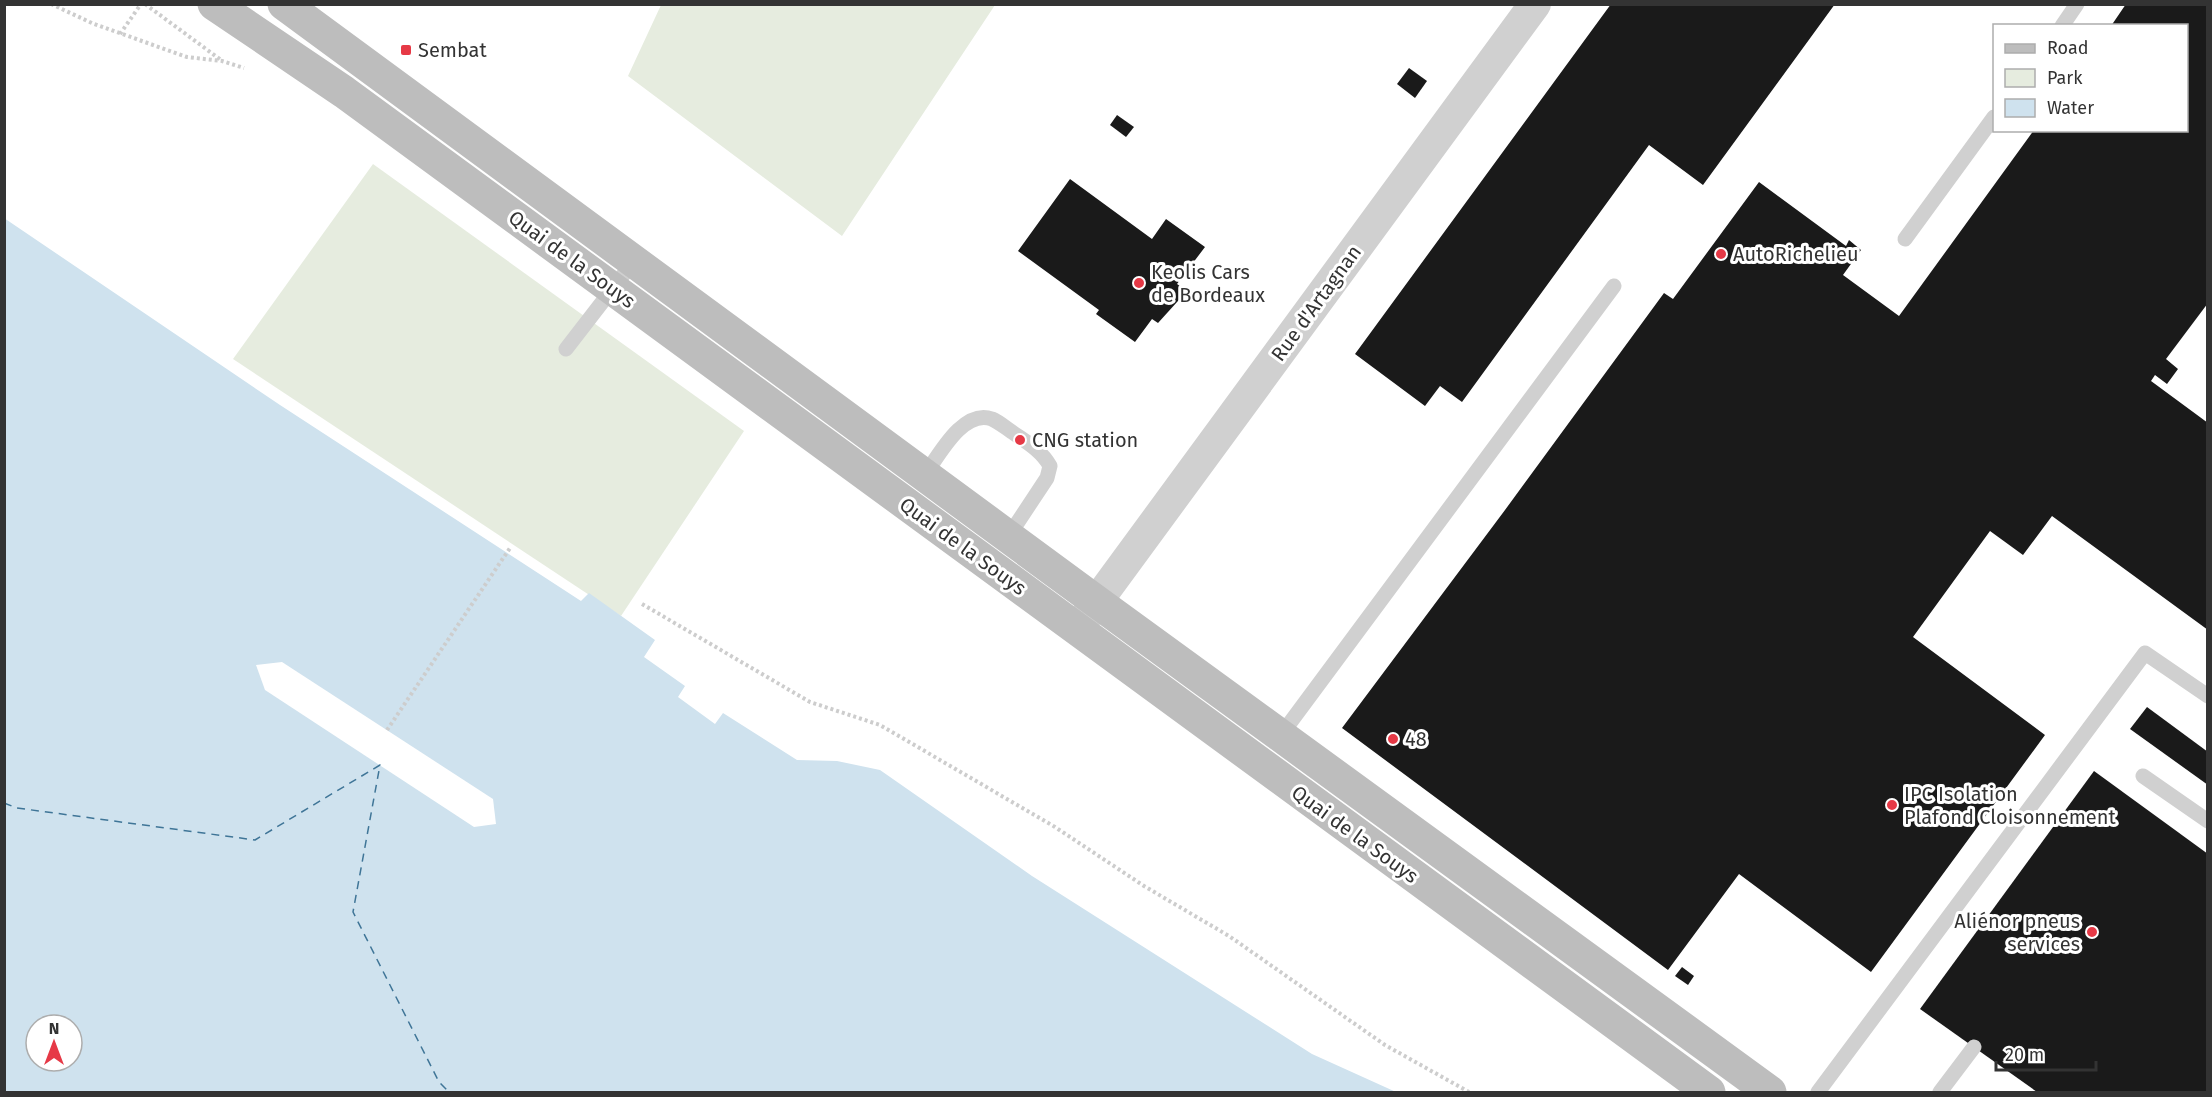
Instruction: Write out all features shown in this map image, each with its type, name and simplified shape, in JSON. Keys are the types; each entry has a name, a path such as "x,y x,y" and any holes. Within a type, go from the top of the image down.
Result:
{"main road":[{"name":"Quai de la Souys","path":"214,4 344,92 1709,1092"},
{"name":"Quai de la Souys","path":"284,4 1097,602 1770,1092"}],"street":[{"name":"Rue d'Artagnan","path":"1076,629 1535,4"}],"lane":[{"path":"2063,24 2077,4"},
{"path":"307,68 328,37"},
{"path":"1905,239 1993,120"},
{"path":"566,349 634,261"},
{"path":"1260,764 1614,286"},
{"path":"905,503 961,426 972,418 994,420 1043,454 1050,466 1047,478 989,565"},
{"path":"1818,1092 2145,653 2208,696"},
{"path":"2143,776 2208,821"},
{"path":"1940,1092 1974,1047"}],"path":[{"path":"51,4 120,34 187,57 222,61 143,4 120,34"},
{"path":"387,730 510,549"},
{"path":"642,604 810,702 880,725 1055,827 1144,886 1229,936 1386,1045 1469,1092"}],"green space":[{"path":"661,4 995,5 842,236 628,76"},
{"path":"373,164 744,431 621,616 233,359"}],"water":[{"path":"4,218 280,405 581,601 589,593 655,640 644,657 685,686 678,697 715,724 723,713 797,760 837,761 880,770 1032,876 1312,1054 1396,1092 5,1092"}],"pier":[{"path":"282,662 493,799 496,824 474,827 265,690 256,665"}],"building":[{"path":"1611,4 1835,4 1703,185 1649,145 1462,402 1440,386 1425,406 1355,354"},
{"path":"2126,4 2208,4 2208,303 2166,359 2178,369 2167,384 2155,375 2151,381 2208,423 2208,630 2052,516 2023,555 1990,531 1913,637 2045,735 1871,972 1739,874 1668,970 1342,728 1664,293 1673,299 1759,182 1846,246 1849,240 1861,250 1843,275 1899,316 2033,132 2188,132 2188,24 2112,24"},
{"path":"1409,68 1427,81 1415,98 1397,84"},
{"path":"1117,115 1134,127 1126,137 1110,125"},
{"path":"1070,179 1152,239 1166,219 1205,247 1177,284 1187,291 1158,323 1152,319 1135,342 1096,314 1099,310 1018,251"},
{"path":"2147,707 2208,752 2208,785 2130,729"},
{"name":"Aliénor pneus services","path":"2094,771 2208,854 2208,1092 2037,1092 1920,1009"},
{"path":"1682,967 1694,976 1688,985 1675,976"}],"ferry route":[{"path":"4,803 17,808 255,840 380,765 353,912 439,1082 449,1092"}],"place":[{"name":"Sembat","path":"406,50"},
{"name":"AutoRichelieu","path":"1721,254"},
{"name":"Keolis Cars de Bordeaux","path":"1139,283"},
{"name":"CNG station","path":"1020,440"},
{"name":"48","path":"1393,739"},
{"name":"IPC Isolation Plafond Cloisonnement","path":"1892,805"},
{"name":"Aliénor pneus services","path":"2092,932"}]}
